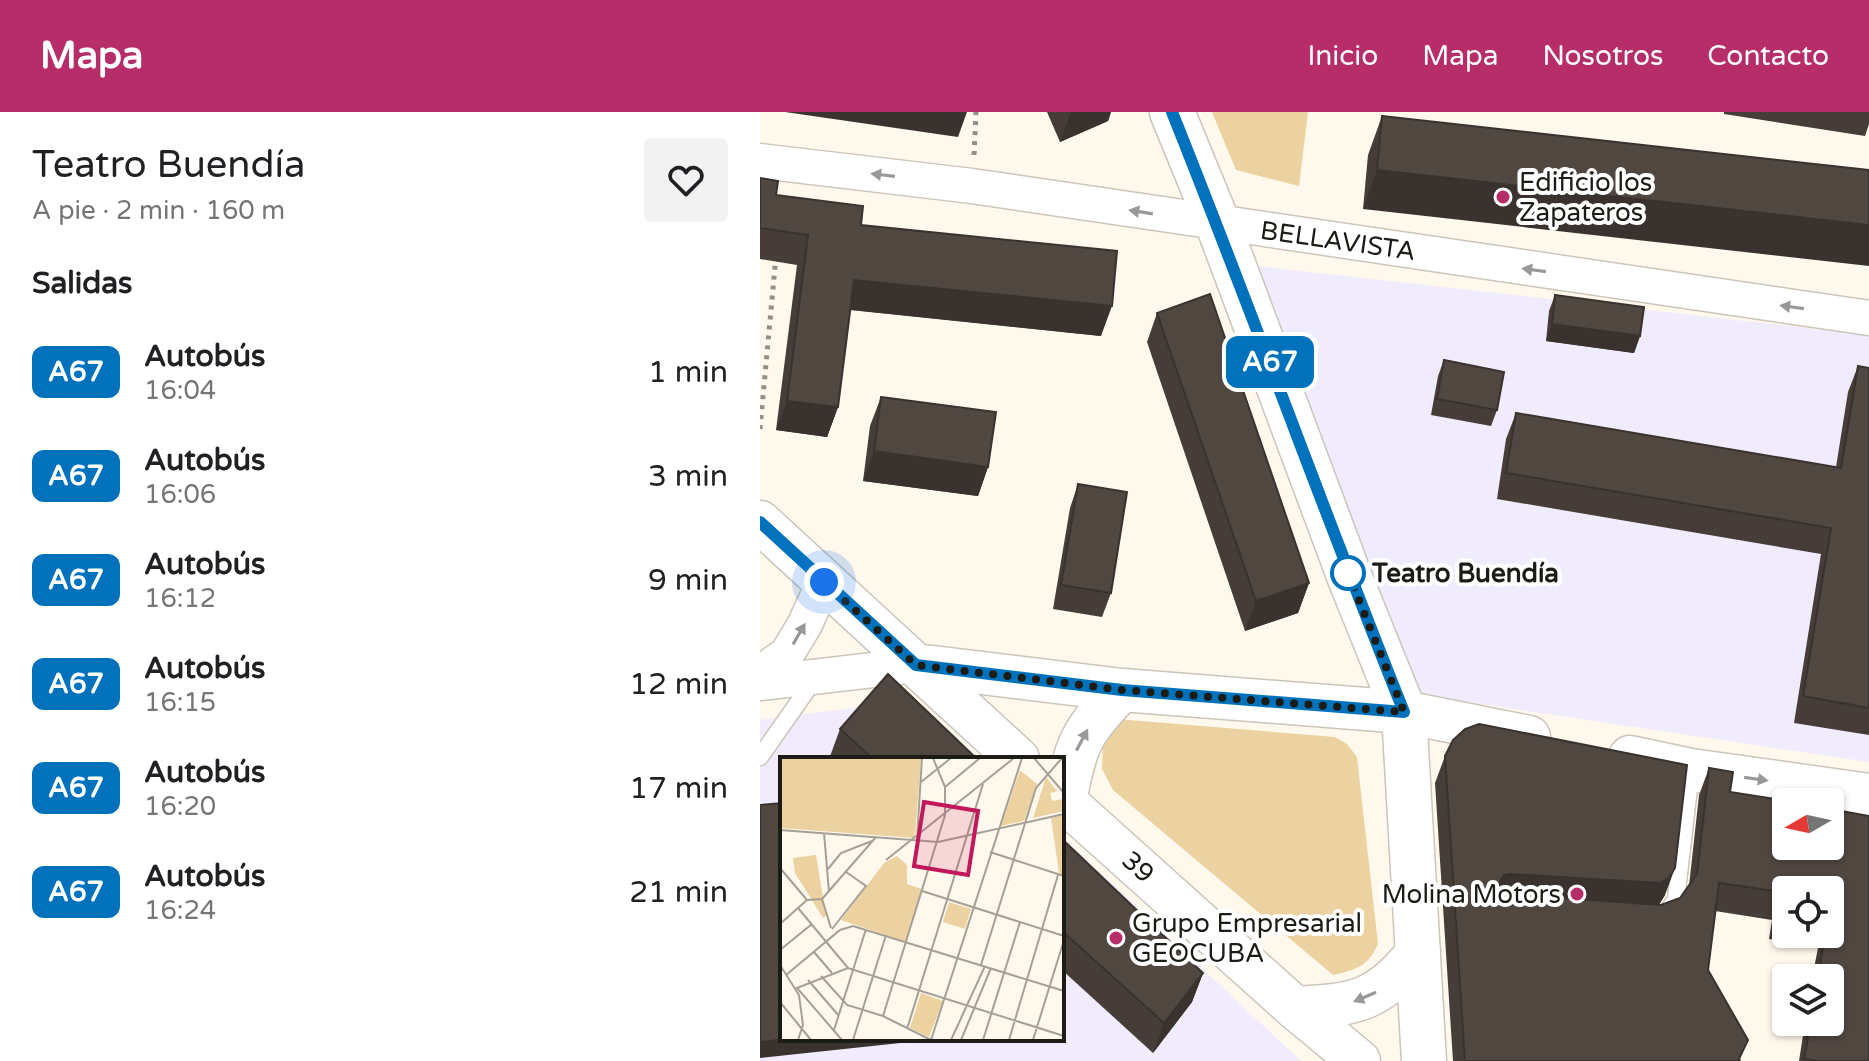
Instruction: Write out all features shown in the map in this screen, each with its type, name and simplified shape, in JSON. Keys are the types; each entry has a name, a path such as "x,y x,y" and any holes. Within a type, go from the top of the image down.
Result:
{"main road":[{"path":"1172,112 1218,224 1350,578 1404,712 1424,1061"}],"street":[{"name":"BELLAVISTA","path":"760,161 972,186 1869,318"},
{"path":"760,522 1016,757"},
{"path":"760,673 787,654 824,582"},
{"path":"760,683 916,665 1122,690 1404,712 1691,770 1869,795"},
{"path":"1064,796 1077,748 1093,718 1122,690"},
{"name":"39","path":"1064,801 1295,1008 1359,1061"},
{"path":"1295,1008 1343,1006 1374,994 1396,978 1419,951"}],"lane":[{"path":"760,757 816,677"},
{"path":"1652,921 1666,915 1676,899 1691,770"}],"path":[{"path":"972,186 976,112"},
{"path":"760,429 777,242"}],"shaded area":[{"path":"1212,112 1308,112 1299,186 1236,170"},
{"path":"1257,266 1869,335 1869,762 1414,694"},
{"name":"Grupo Empresarial GEOCUBA","path":"916,700 977,757 780,757 780,1041 1064,1041 1064,839 1301,1061 760,1061 760,720"},
{"path":"1104,718 1335,737 1347,744 1357,757 1378,944 1370,958 1355,969 1333,975 1113,790 1102,769"}],"building":[{"path":"1382,116 1869,170 1869,225 1377,170"},
{"path":"760,178 778,181 776,195 863,206 861,225 1117,251 1112,306 854,280 838,407 787,401 808,235 760,228"},
{"path":"1210,294 1309,583 1256,601 1157,313"},
{"path":"1555,295 1644,307 1640,336 1552,324"},
{"path":"1444,360 1504,372 1497,410 1437,399"},
{"path":"1858,366 1869,368 1869,708 1803,696 1831,528 1506,473 1516,413 1841,468"},
{"path":"881,397 996,412 988,467 874,451"},
{"path":"1078,484 1127,492 1111,593 1061,585"},
{"path":"888,674 975,757 871,757 840,729"},
{"name":"Molina Motors","path":"1479,724 1687,765 1675,868 1668,879 1660,883 1510,874 1504,875 1499,883 1505,894 1661,905 1680,898 1697,874 1709,768 1733,772 1730,792 1772,799 1772,860 1844,860 1844,812 1869,816 1869,1061 1804,1059 1808,1036 1844,1036 1844,964 1820,964 1823,948 1844,948 1844,876 1772,876 1772,891 1719,883 1708,970 1748,1040 1738,1061 1465,1061 1445,756 1453,740 1465,729"},
{"path":"780,803 780,1040 760,1042 760,805"},
{"path":"1064,841 1203,973 1164,1023 1064,933"}],"bus line":[{"name":"A67","path":"760,522 916,665 1122,690 1404,712 1350,578 1218,224 1172,112"}],"place":[{"name":"Edificio los Zapateros","path":"1503,197"},
{"name":"Teatro Buendía","path":"1348,573"},
{"name":"Molina Motors","path":"1577,894"},
{"name":"Grupo Empresarial GEOCUBA","path":"1116,938"}],"route":[{"path":"824,582 916,665 1122,690 1404,712 1348,573"}]}
